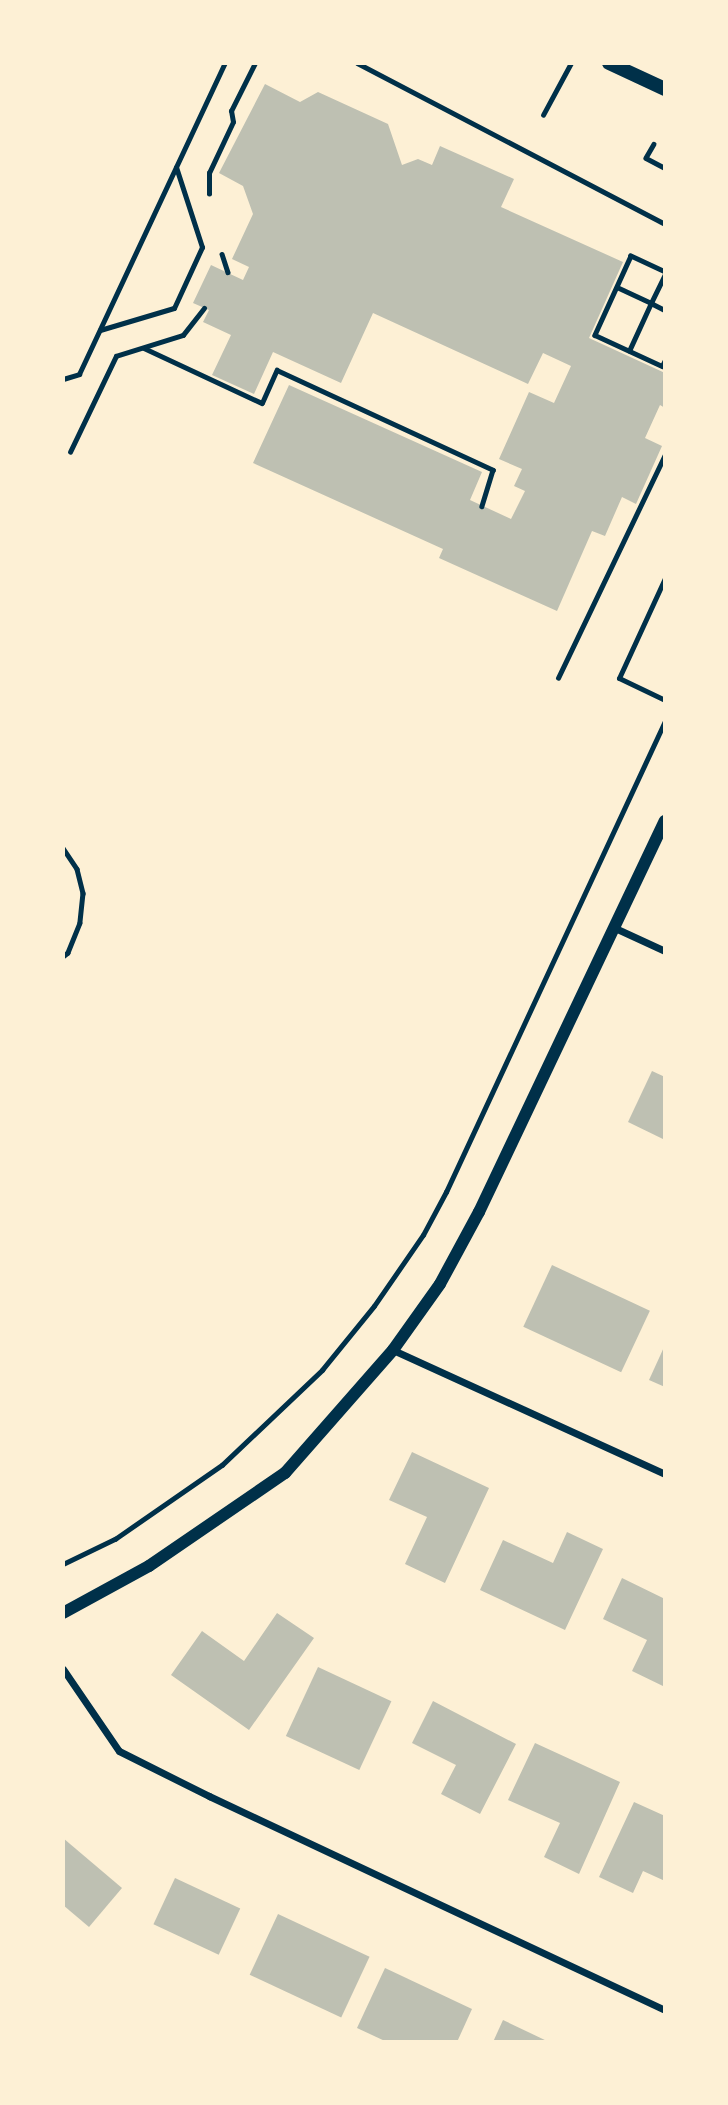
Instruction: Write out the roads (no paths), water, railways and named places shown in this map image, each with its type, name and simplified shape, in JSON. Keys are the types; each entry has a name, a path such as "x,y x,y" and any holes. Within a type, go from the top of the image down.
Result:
{"main road":[{"path":"609,63 665,89"}],"street":[{"path":"63,1613 149,1566 285,1473 393,1350 440,1284 466,1236 665,821"},
{"path":"615,928 665,951"},
{"path":"393,1350 665,1474"},
{"path":"63,1669 119,1751 665,2010"}],"lane":[{"path":"63,379 79,374 225,63"},
{"path":"357,63 665,224"},
{"path":"99,331 174,308 202,247 176,167"},
{"path":"665,578 619,678 665,700"}]}
